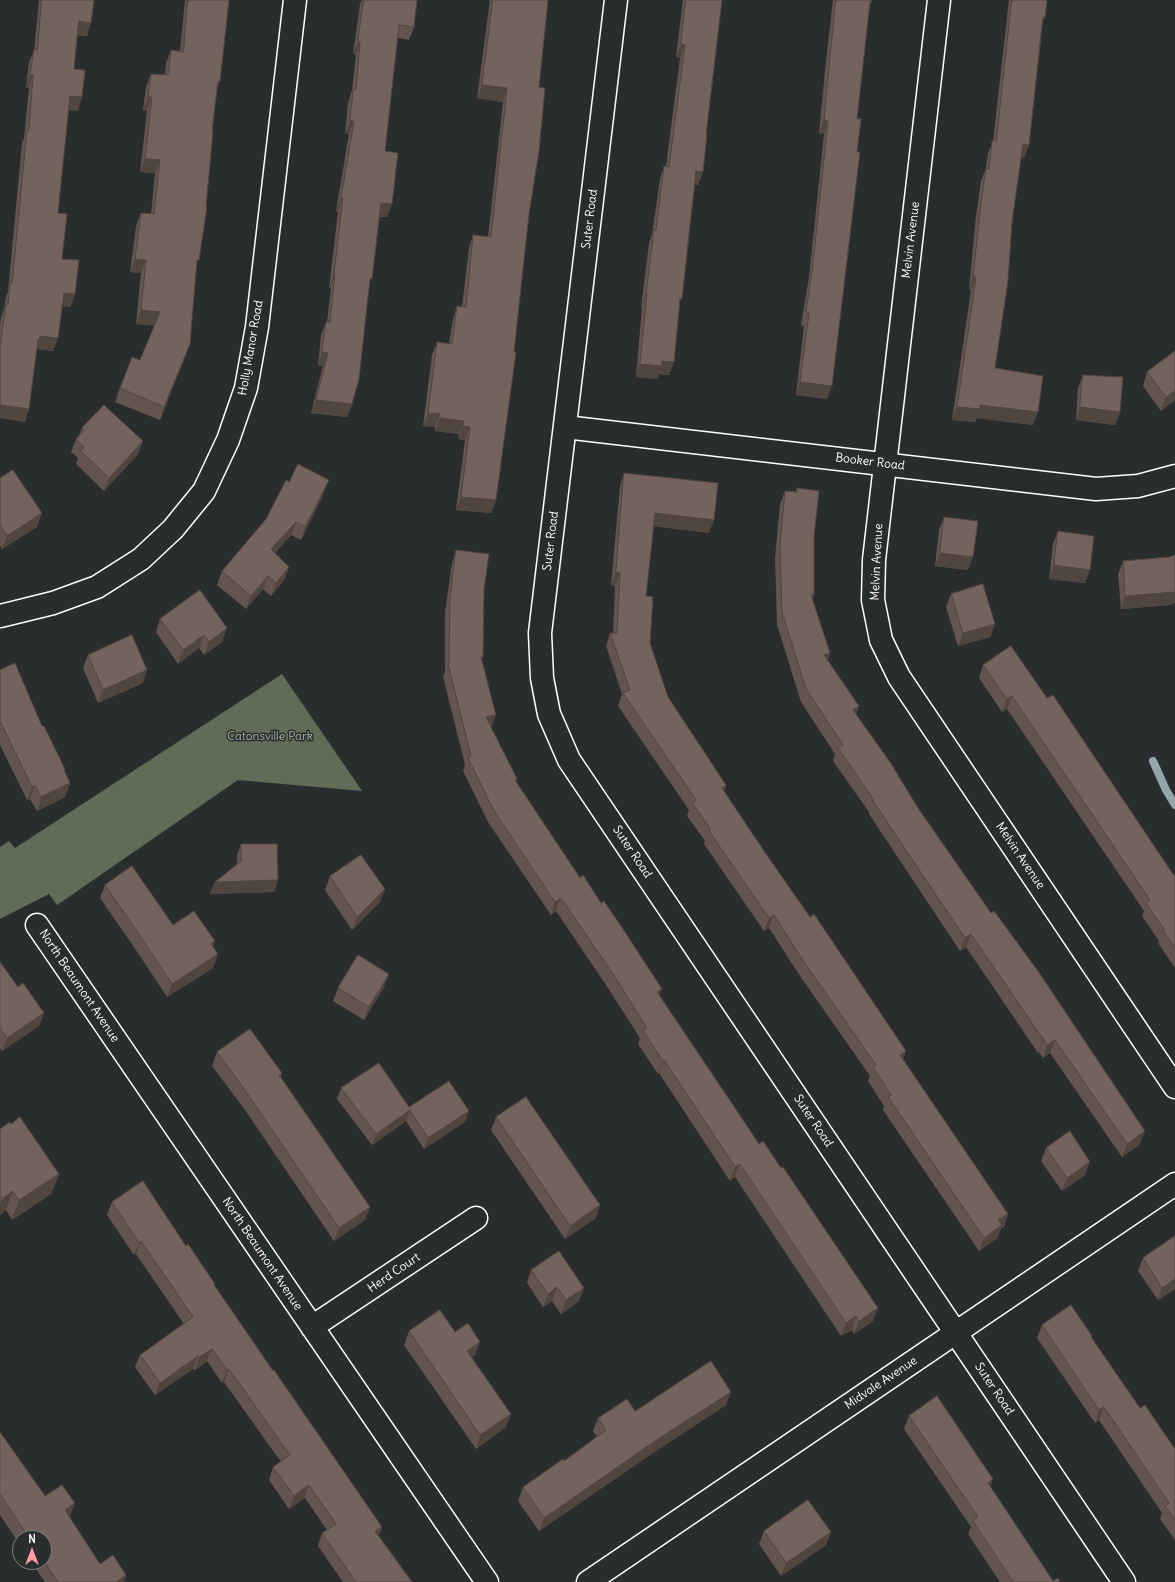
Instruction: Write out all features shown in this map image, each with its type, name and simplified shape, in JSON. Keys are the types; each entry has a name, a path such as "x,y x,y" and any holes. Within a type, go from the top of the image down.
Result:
{"street":[{"name":"Holly Manor Road","path":"0,616 53,603 97,587 141,559 173,530 204,491 207,485 228,440 246,388 257,327 295,0"},
{"name":"Suter Road","path":"616,0 540,633 542,678 549,714 570,760 1124,1582"},
{"name":"Melvin Avenue","path":"939,0 874,560 873,600 881,640 899,677 1175,1087"},
{"name":"Booker Road","path":"565,427 885,463 1096,489 1138,486 1175,476"},
{"name":"North Beaumont Avenue","path":"37,925 488,1582"},
{"name":"Midvale Avenue","path":"588,1582 1175,1184"},
{"name":"Herd Court","path":"312,1327 476,1218"}],"green space":[{"name":"Catonsville Park","path":"282,674 362,791 238,780 57,905 49,894 0,919 0,847 9,841 15,848"}],"building":[{"path":"42,0 94,0 91,23 79,21 74,69 85,70 82,97 70,96 58,213 67,214 62,259 79,260 75,294 64,293 58,338 40,336 40,339 38,339 29,409 0,405 0,347 6,304 8,304 10,284 12,284 27,130 29,130 33,75 30,75 34,49 37,50"},
{"path":"188,0 229,0 220,81 218,81 212,131 207,207 199,260 197,260 190,344 164,407 120,388 132,357 140,360 160,312 141,310 146,260 135,259 141,213 154,214 160,160 145,159 152,97 148,97 151,74 168,75 171,50 183,52"},
{"path":"364,0 417,0 414,27 399,25 385,151 398,153 392,204 381,203 372,279 370,279 359,379 352,404 316,400 328,353 322,352 326,322 330,322 343,198 341,198 354,121 350,121 353,89 356,90 360,42 358,41"},
{"path":"493,0 548,0 539,87 545,88 539,151 529,214 514,352 516,352 496,500 461,497 470,427 463,426 464,421 440,418 440,414 428,413 437,342 452,344 457,306 466,307 473,235 491,237 507,88 482,85"},
{"path":"686,0 722,0 703,172 696,171 682,299 680,298 674,362 662,361 662,366 640,364 646,294 654,229 656,230 664,166 669,167 685,45 681,44"},
{"path":"836,0 872,0 870,2 857,119 861,119 857,152 860,152 832,386 800,382 809,313 806,312 813,264 828,121 824,120"},
{"path":"1012,0 1047,0 1045,17 1043,17 1029,145 1023,144 1012,222 1008,281 995,368 1043,376 1038,412 980,405 980,409 957,407 976,277 973,277 981,203 986,168 989,169 992,141 996,141"},
{"path":"1175,351 1175,391 1166,397 1147,372"},
{"path":"1083,375 1123,377 1120,412 1080,407"},
{"path":"104,405 143,441 109,478 81,451 84,447 76,439 84,430 82,428"},
{"path":"298,464 329,480 305,527 296,522 271,549 289,567 276,583 268,576 251,596 222,571 266,519 286,480 289,482"},
{"path":"13,470 42,513 7,536 0,525 0,478"},
{"path":"624,473 718,483 714,520 655,513 646,596 653,597 650,643 668,697 726,785 722,788 810,917 814,914 906,1051 900,1055 1008,1214 998,1220 1002,1225 984,1238 888,1097 891,1095 873,1067 876,1065 802,959 774,915 769,918 709,831 711,830 692,803 696,800 623,693 630,690 610,633 617,633 620,573 616,572"},
{"path":"797,488 819,491 814,536 814,595 811,595 830,653 824,655 859,706 853,710 890,762 918,808 991,913 994,911 1038,971 1145,1131 1127,1144 1055,1040 1047,1045 971,934 965,938 838,748 843,745 806,689 782,612 780,545 785,491 797,492"},
{"path":"944,517 978,521 973,557 940,553"},
{"path":"1058,531 1094,536 1090,570 1054,565"},
{"path":"456,550 489,554 484,590 483,657 481,657 496,715 486,717 517,779 515,780 580,878 583,875 601,903 604,901 627,935 662,989 657,992 759,1144 763,1141 781,1168 783,1167 878,1308 859,1321 856,1316 846,1323 740,1164 735,1167 664,1060 663,1061 643,1031 647,1028 613,974 561,898 555,902 493,809 468,758 471,756 448,664 450,599"},
{"path":"1175,555 1175,592 1125,596 1123,561 1169,557"},
{"path":"983,584 995,624 963,633 951,594"},
{"path":"200,590 227,628 209,642 204,635 183,650 160,619"},
{"path":"132,635 147,670 103,690 88,655"},
{"path":"1011,646 1047,698 1053,695 1175,877 1175,948 1146,903 1150,900 1012,696 1007,699 983,665"},
{"path":"15,663 42,726 44,726 65,769 64,770 70,783 41,797 35,785 32,787 1,723 0,724 0,670"},
{"path":"241,844 277,844 278,880 215,882 241,861"},
{"path":"361,855 385,889 357,917 330,876"},
{"path":"132,866 173,925 194,911 215,941 211,944 218,954 172,984 105,885"},
{"path":"358,955 389,974 369,1007 338,988"},
{"path":"0,962 18,987 23,983 44,1013 7,1038 0,1028"},
{"path":"250,1029 282,1073 279,1075 370,1207 339,1228 249,1096 217,1052"},
{"path":"379,1063 409,1107 449,1081 469,1111 428,1138 410,1110 376,1134 341,1088"},
{"path":"526,1097 600,1205 570,1226 496,1117"},
{"path":"20,1117 59,1174 19,1200 13,1191 2,1199 0,1195 0,1129 10,1122 11,1124"},
{"path":"1070,1131 1090,1162 1067,1178 1046,1148"},
{"path":"143,1181 186,1246 188,1244 215,1284 214,1285 382,1527 375,1531 412,1582 356,1582 322,1533 336,1524 309,1485 294,1496 273,1467 290,1455 229,1369 227,1370 212,1349 199,1357 198,1356 160,1383 140,1355 193,1317 141,1241 139,1243 112,1202"},
{"path":"1175,1236 1175,1279 1162,1288 1143,1258"},
{"path":"559,1251 584,1288 566,1300 557,1287 548,1294 531,1270"},
{"path":"1071,1305 1140,1408 1145,1405 1175,1449 1175,1519 1165,1506 1169,1503 1104,1407 1099,1410 1042,1325"},
{"path":"440,1310 455,1332 468,1323 480,1342 467,1351 511,1414 480,1435 409,1331"},
{"path":"711,1361 731,1392 658,1439 544,1518 523,1487 563,1459 564,1461 606,1430 598,1418 627,1399 635,1411"},
{"path":"937,1396 993,1479 988,1483 1053,1581 1058,1578 1060,1582 1013,1582 973,1521 978,1517 909,1416"},
{"path":"0,1432 45,1496 62,1485 75,1503 65,1510 100,1564 113,1555 126,1575 116,1582 58,1582 50,1570 52,1570 52,1530 24,1530 0,1494"},
{"path":"808,1500 831,1532 786,1563 764,1531"}],"waterway":[{"path":"1153,761 1166,790 1175,805"}]}
